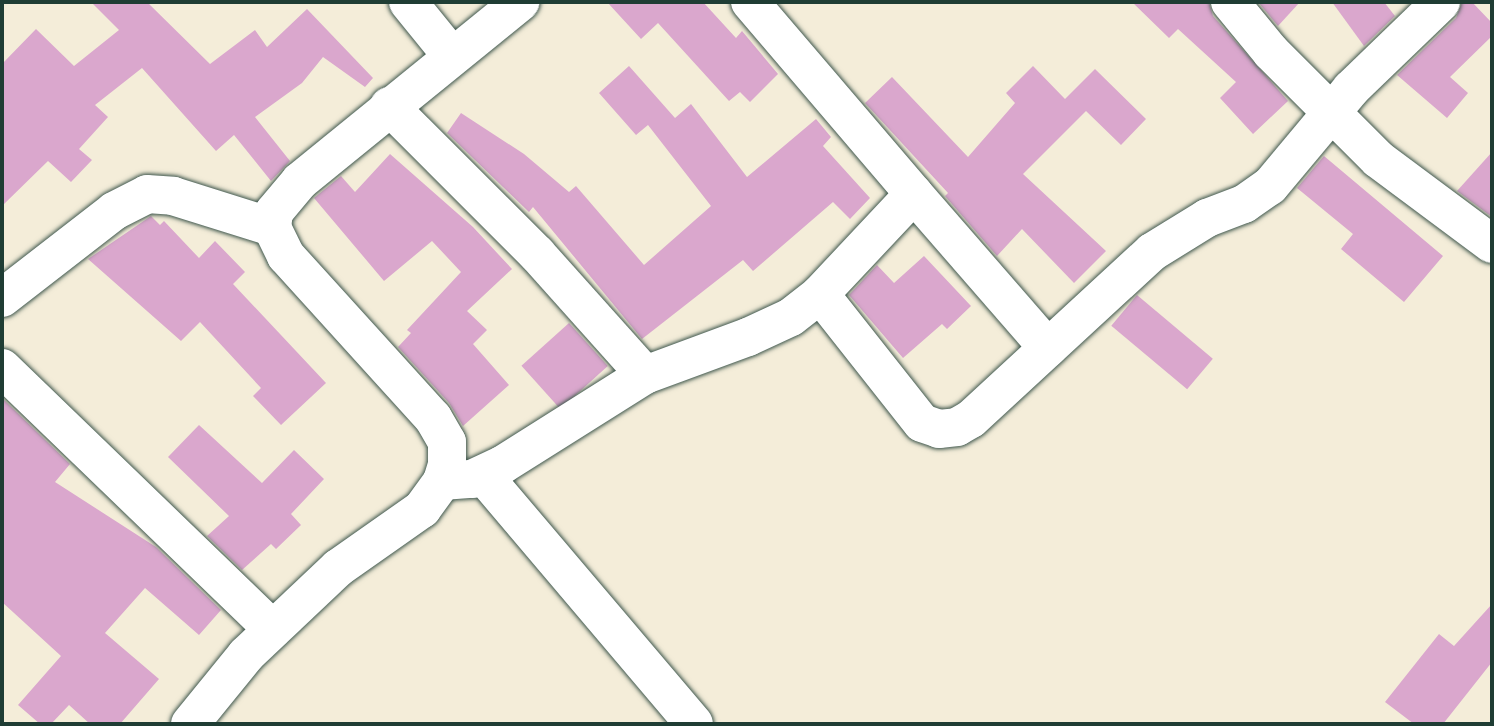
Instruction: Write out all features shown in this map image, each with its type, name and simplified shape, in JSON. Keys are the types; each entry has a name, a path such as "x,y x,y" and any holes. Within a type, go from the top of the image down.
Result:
{"street":[{"path":"408,2 451,55"},
{"path":"190,724 272,629 338,568 422,509 442,481 447,442 433,418 286,256 272,227 274,212 300,181 451,55 520,2"},
{"path":"750,2 1048,348"},
{"path":"1230,2 1330,114 1378,159 1492,244"},
{"path":"820,294 922,423 939,429 971,419 1152,252 1207,218 1244,204 1270,186 1330,114 1441,2"},
{"path":"389,106 537,254 645,375"},
{"path":"2,298 114,211 147,194 173,196 272,227"},
{"path":"442,481 456,483 483,475 645,375 759,332 791,317 820,294 914,194"},
{"path":"2,368 272,629"},
{"path":"483,475 694,724"}],"building":[{"path":"91,2 147,2 210,64 255,30 267,47 307,9 373,78 365,87 323,57 302,83 255,117 290,161 271,181 234,135 216,151 142,68 95,105 108,117 79,149 92,160 71,182 48,161 2,206 2,64 36,29 74,66 119,30"},
{"path":"607,2 703,2 736,38 742,31 778,74 750,102 740,92 729,101 658,23 641,39"},
{"path":"1132,2 1209,2 1213,16 1288,101 1253,134 1220,98 1236,82 1178,29 1169,38"},
{"path":"1258,2 1300,2 1278,26"},
{"path":"1332,2 1384,2 1395,16 1364,46"},
{"path":"1462,2 1472,2 1492,23 1492,36 1450,77 1468,93 1447,118 1397,75 1456,18"},
{"path":"629,66 675,118 691,104 747,177 816,119 831,137 823,146 870,198 850,219 833,202 753,271 743,260 642,339 533,207 529,212 447,133 461,113 524,154 569,192 576,186 644,265 711,206 648,125 636,135 599,93"},
{"path":"1033,66 1065,99 1095,69 1146,119 1121,145 1086,111 1023,174 1106,251 1074,283 1022,229 997,256 945,196 948,193 865,103 892,77 968,157 1015,103 1006,93"},
{"path":"1492,152 1492,217 1457,191"},
{"path":"390,154 473,227 512,269 467,311 487,330 473,344 509,385 463,426 449,403 398,347 411,333 407,330 461,272 432,241 384,281 314,198 341,176 355,192"},
{"path":"1324,156 1443,256 1404,302 1341,249 1353,234 1297,188"},
{"path":"151,216 160,225 164,221 199,258 215,241 245,272 233,284 326,383 281,425 253,396 261,388 200,322 181,341 88,259"},
{"path":"924,256 971,306 947,329 942,324 903,358 849,295 877,265 894,283"},
{"path":"1137,295 1213,359 1187,389 1111,326"},
{"path":"569,323 608,366 560,409 521,366"},
{"path":"2,398 70,464 55,482 156,547 221,610 199,635 145,588 105,633 159,679 120,724 90,724 69,705 51,724 40,724 18,705 61,656 2,602"},
{"path":"199,425 262,483 294,450 324,479 291,514 301,525 276,549 271,544 242,570 207,536 229,516 168,457"},
{"path":"1492,604 1492,662 1443,724 1414,724 1385,702 1439,634 1454,646"}]}
